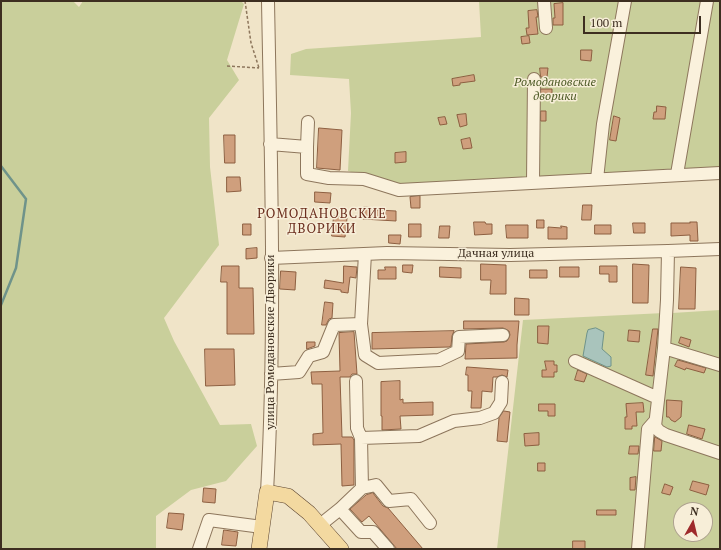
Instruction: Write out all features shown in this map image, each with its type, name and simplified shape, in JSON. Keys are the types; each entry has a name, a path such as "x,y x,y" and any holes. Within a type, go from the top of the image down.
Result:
{"main road":[{"path":"259,549 267,492 288,496 310,513 341,549"}],"street":[{"name":"улица Ромодановские Дворики","path":"267,492 271,374 271,258 270,144 264,68 268,1"},
{"path":"544,1 546,28"},
{"path":"597,179 603,124 625,1"},
{"path":"677,174 707,1"},
{"path":"533,182 534,79"},
{"path":"308,122 306,174 329,178 364,179 399,190 677,174 720,173"},
{"path":"270,144 307,147"},
{"name":"Дачная улица","path":"271,258 387,253 510,255 720,249"},
{"path":"668,251 664,348 655,426 659,431 720,453"},
{"path":"365,254 362,324 366,355 378,363 439,360 458,351 459,337 503,335"},
{"path":"271,374 299,372 309,356 323,352 334,325 362,324"},
{"path":"664,348 720,365"},
{"path":"575,361 658,398"},
{"path":"356,381 357,428 361,438 362,488"},
{"path":"361,438 419,436 454,421 480,418 494,412 501,402 502,382"},
{"path":"638,549 648,429 655,421"},
{"path":"320,525 340,509 362,488 376,485 389,500 412,499 430,523"},
{"path":"340,509 361,532 373,532 388,549"},
{"path":"199,549 209,520 262,527"}],"path":[{"path":"244,1 251,43 264,68"},
{"path":"227,66 264,68"}],"green space":[{"path":"1,1 73,1 79,7 83,1 241,1 244,4 227,60 239,80 209,118 210,167 219,245 164,318 174,341 220,425 251,424 257,446 226,481 191,490 156,516 156,549 1,549"},
{"name":"Ромодановские дворики","path":"479,1 720,1 720,171 393,185 348,171 351,113 349,79 290,75 291,54 306,49 481,37"},
{"path":"720,310 720,449 661,429 672,313"},
{"path":"664,313 651,430 720,456 720,549 497,549 523,320"}],"water":[{"path":"596,328 604,332 602,349 611,357 611,366 607,367 583,356 588,330"}],"building":[{"path":"563,3 563,25 553,25 553,18 555,18 554,4"},
{"path":"537,10 538,17 536,17 538,34 527,35 526,28 529,28 528,11"},
{"path":"529,36 530,43 522,44 521,37"},
{"path":"581,50 592,50 591,61 581,60"},
{"path":"540,68 548,68 547,77 541,77"},
{"path":"474,75 475,81 460,83 460,85 453,86 452,79"},
{"path":"541,89 552,89 552,98 541,97"},
{"path":"657,106 666,107 665,119 653,119"},
{"path":"541,111 546,111 546,121 541,121"},
{"path":"466,114 467,125 460,127 457,115"},
{"path":"614,116 620,118 616,141 610,140"},
{"path":"445,117 447,124 440,125 438,118"},
{"path":"319,128 342,130 340,170 317,168"},
{"path":"224,135 235,135 235,163 225,163"},
{"path":"470,138 472,148 463,149 461,140"},
{"path":"406,152 406,162 395,163 395,153"},
{"path":"227,177 240,177 241,191 227,192"},
{"path":"315,192 331,193 330,203 315,202"},
{"path":"420,196 420,208 411,208 410,197"},
{"path":"583,205 592,205 591,220 582,220"},
{"path":"364,207 377,208 377,210 396,211 396,221 363,219"},
{"path":"334,216 347,218 345,237 332,236"},
{"path":"537,220 544,220 544,228 537,228"},
{"path":"474,222 485,222 486,224 492,224 492,234 475,235"},
{"path":"697,222 698,241 690,241 690,235 671,236 671,223"},
{"path":"633,223 645,223 645,233 634,233"},
{"path":"243,224 251,224 251,235 243,235"},
{"path":"409,224 421,224 421,237 409,237"},
{"path":"506,225 528,225 528,238 507,238"},
{"path":"595,225 611,225 611,234 595,234"},
{"path":"440,226 450,226 449,238 439,238"},
{"path":"561,226 567,227 567,239 548,239 548,227 561,228"},
{"path":"389,235 401,235 400,244 389,243"},
{"path":"257,248 257,258 246,259 246,249"},
{"path":"481,264 506,265 506,294 490,294 491,280 481,280"},
{"path":"633,264 649,265 648,303 633,303"},
{"path":"403,265 413,265 412,273 403,272"},
{"path":"222,266 239,266 239,288 253,288 254,334 227,334 227,282 221,282"},
{"path":"344,266 357,267 356,278 350,277 348,293 341,292 341,290 324,288 325,280 343,283"},
{"path":"600,266 617,266 617,282 609,282 609,274 600,274"},
{"path":"385,267 396,267 396,279 378,279 378,270 385,270"},
{"path":"440,267 461,268 461,278 440,277"},
{"path":"560,267 579,267 579,277 560,277"},
{"path":"681,267 696,268 695,309 679,309"},
{"path":"530,270 547,270 547,278 530,278"},
{"path":"281,271 296,272 295,290 280,289"},
{"path":"515,298 529,299 529,315 515,315"},
{"path":"325,302 333,303 332,318 329,319 326,325 322,325"},
{"path":"464,321 519,321 517,358 465,359 466,344 504,342 507,341 510,335 509,331 503,328 464,329"},
{"path":"538,326 549,326 548,344 538,343"},
{"path":"653,329 658,329 653,376 646,375"},
{"path":"629,330 640,331 639,342 628,341"},
{"path":"454,331 451,346 449,347 372,349 372,333"},
{"path":"354,332 357,374 352,374 350,377 340,377 342,437 352,437 354,440 354,485 342,486 341,444 313,445 313,434 323,433 322,384 312,384 311,372 340,371 339,333"},
{"path":"681,337 691,340 689,347 679,343"},
{"path":"307,342 315,342 315,346 307,349"},
{"path":"205,349 234,349 235,385 206,386"},
{"path":"678,360 706,368 704,373 686,368 685,370 675,366"},
{"path":"545,361 554,361 554,365 557,365 557,372 554,372 554,377 542,377 542,370 546,370"},
{"path":"467,367 508,370 507,377 502,375 493,377 492,392 482,391 481,408 471,408 472,391 468,391 468,375 466,375"},
{"path":"578,370 587,374 584,382 575,380"},
{"path":"400,381 400,400 403,399 403,403 433,402 433,415 400,416 401,429 382,430 381,382"},
{"path":"667,400 682,401 681,417 675,422 667,417"},
{"path":"643,403 644,412 636,412 637,426 632,426 632,429 625,429 625,417 627,417 626,404"},
{"path":"539,404 555,404 555,416 548,416 548,411 539,411"},
{"path":"504,411 510,412 507,442 497,441 499,418"},
{"path":"689,425 705,429 702,439 687,434"},
{"path":"539,433 539,445 525,446 524,434"},
{"path":"655,437 662,441 661,451 654,451"},
{"path":"630,446 639,446 638,454 629,454"},
{"path":"538,463 545,463 545,471 538,471"},
{"path":"636,477 635,490 630,490 630,478"},
{"path":"693,481 709,485 706,495 690,490"},
{"path":"665,484 673,487 670,495 662,493"},
{"path":"204,488 216,489 215,503 203,502"},
{"path":"373,493 423,549 397,549 369,516 362,522 350,509 366,495"},
{"path":"597,510 616,510 616,515 597,515"},
{"path":"169,513 184,514 182,530 167,528"},
{"path":"224,530 238,532 236,546 222,545"},
{"path":"573,541 585,541 585,549 573,549"}],"waterway":[{"path":"1,166 26,199 16,268 1,305"}],"district":[{"name":"РОМОДАНОВСКИЕ ДВОРИКИ","path":"322,222"}]}
